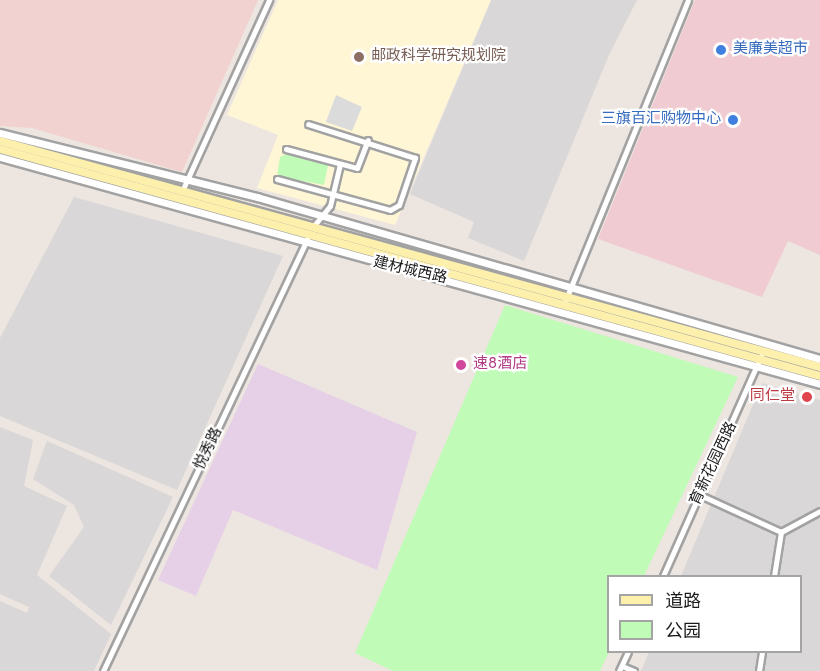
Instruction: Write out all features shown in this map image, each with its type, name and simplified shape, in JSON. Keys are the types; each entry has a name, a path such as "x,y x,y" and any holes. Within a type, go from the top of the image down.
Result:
{"main road":[{"name":"建材城西路","path":"0,141 185,185 312,229 472,279 567,296"},
{"name":"建材城西路","path":"0,149 567,296 820,376"},
{"name":"建材城西路","path":"761,359 820,367"}],"street":[{"path":"185,185 269,0"},
{"path":"567,296 688,0"},
{"path":"277,179 396,209 415,158 368,140 308,124"},
{"name":"建材城西路","path":"0,133 185,185"},
{"path":"286,149 357,168 368,140"},
{"name":"建材城西路","path":"0,157 312,229 504,296 761,359 820,384"},
{"name":"悦秀路","path":"103,671 312,229 333,194 340,164"},
{"path":"472,279 504,296"},
{"name":"建材城西路","path":"567,296 820,358"},
{"name":"育新花园西路","path":"663,575 761,359"},
{"path":"700,495 780,532"},
{"path":"780,532 820,511"},
{"path":"774,575 780,532"},
{"path":"627,653 621,668 634,671"},
{"path":"759,671 762,653"}],"shaded area":[{"path":"0,0 258,0 182,172 32,128 0,126"},
{"name":"邮政科学研究规划院","path":"278,0 491,0 395,225 257,188 278,135 227,115"},
{"path":"491,0 637,0 609,55 524,261 468,238 474,222 410,194"},
{"name":"三旗百汇购物中心","path":"695,0 820,0 820,255 788,241 762,297 598,239"},
{"path":"336,95 362,107 352,131 326,122"},
{"path":"74,197 283,256 177,490 0,416 0,338"},
{"path":"258,364 417,432 377,570 233,510 196,596 158,580"},
{"path":"762,383 820,400 820,671 641,671 649,653 802,653 802,575 681,575"},
{"path":"0,427 33,440 24,486 67,506 37,575 111,634 94,671 0,671 0,601 27,613 29,607 0,594"},
{"path":"47,441 173,497 111,625 49,576 84,527 74,505 33,479"}],"green space":[{"path":"286,154 328,165 324,185 277,176 280,157"},
{"path":"505,305 738,377 644,575 607,575 609,653 600,671 393,671 355,653"}],"place":[{"name":"美廉美超市","path":"721,50"},
{"name":"邮政科学研究规划院","path":"359,57"},
{"name":"三旗百汇购物中心","path":"733,120"},
{"name":"速8酒店","path":"461,365"},
{"name":"同仁堂","path":"807,397"}]}
